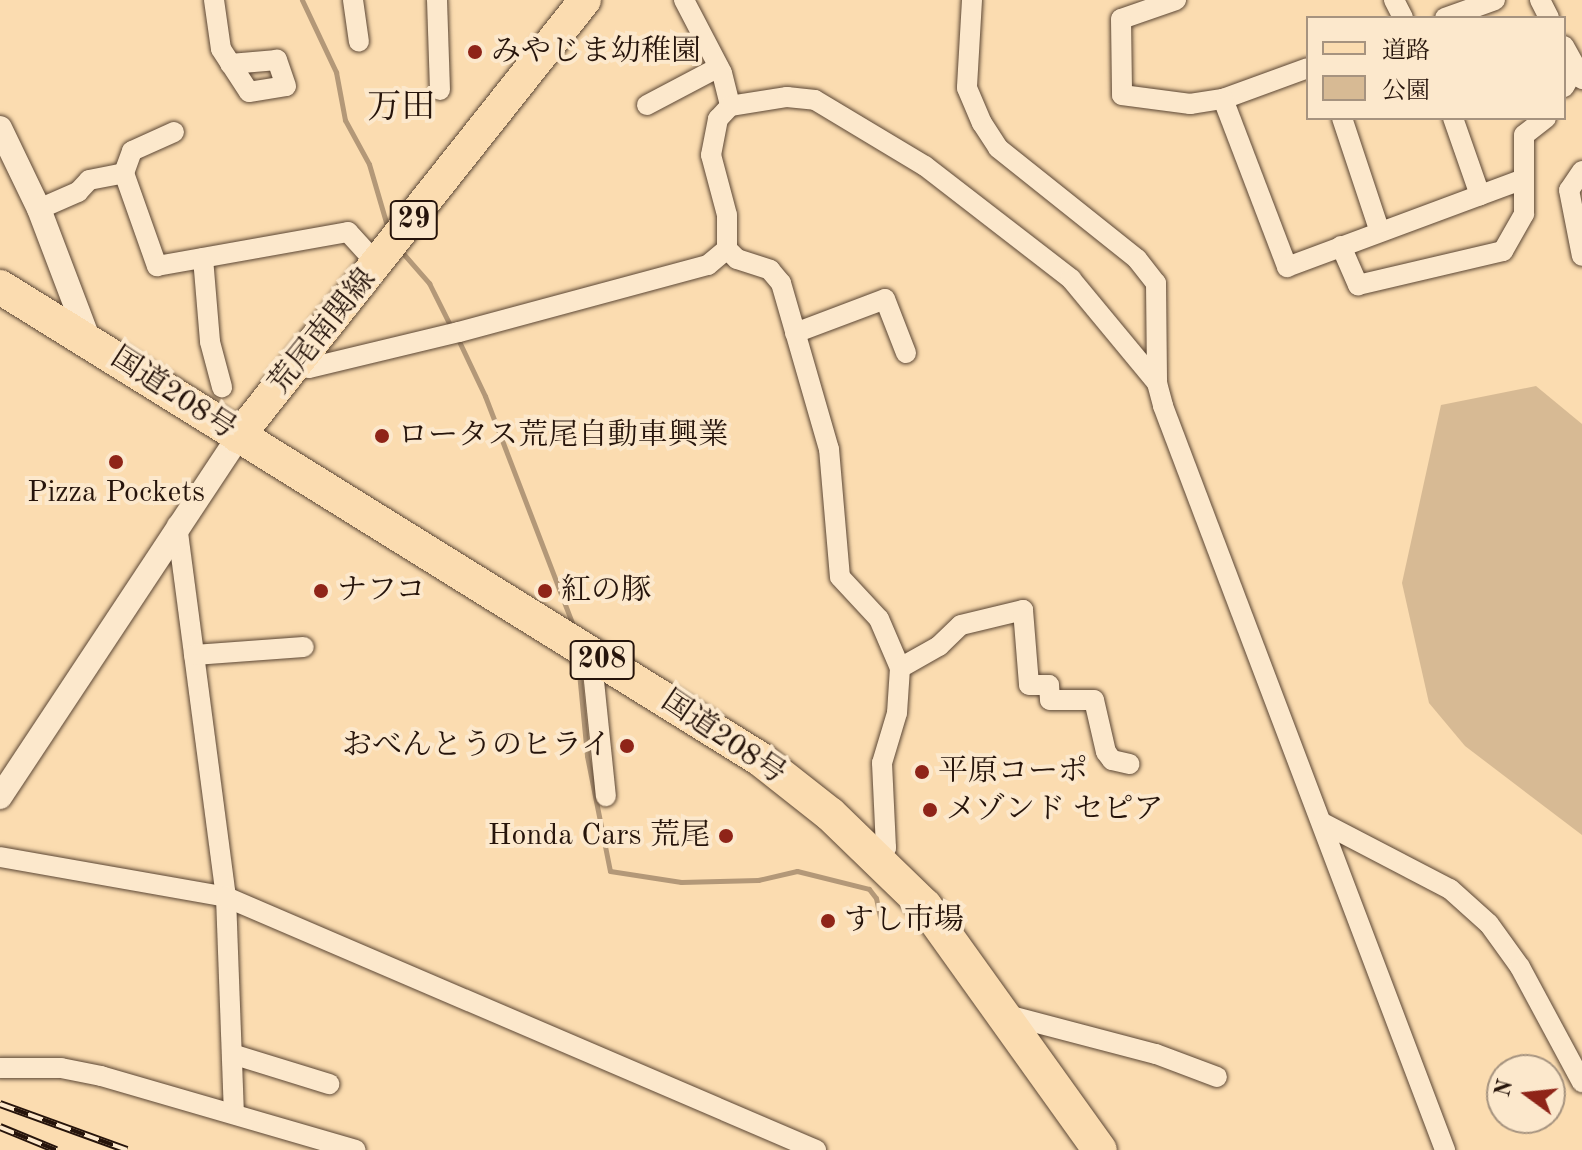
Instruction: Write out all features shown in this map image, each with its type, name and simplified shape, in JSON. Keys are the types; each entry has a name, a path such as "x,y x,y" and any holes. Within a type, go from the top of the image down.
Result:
{"highway":[{"name":"国道208号","path":"0,287 88,338 238,437 760,759 878,857 925,906 1007,1015 1100,1150"}],"main road":[{"name":"荒尾南関線","path":"238,437 378,265 585,0"}],"street":[{"path":"214,0 221,49 230,64"},
{"path":"353,0 359,42"},
{"path":"437,0 440,90"},
{"path":"684,0 719,67 730,106"},
{"path":"972,0 967,88 982,123 998,148 1137,259 1156,283 1157,383"},
{"path":"1176,0 1121,19 1122,95 1163,103 1223,99 1306,69"},
{"path":"1451,16 1495,0"},
{"path":"1566,50 1579,73"},
{"path":"647,105 719,67"},
{"path":"878,857 886,848 882,763 897,713 900,668 879,619 840,577 829,449 781,283 770,270 737,259 727,249 727,215 711,155 718,119 730,106 787,97 815,100 871,130 1071,279 1157,383 1445,1150"},
{"path":"1223,99 1287,267 1521,180"},
{"path":"1343,120 1380,232"},
{"path":"1454,120 1480,195"},
{"path":"1341,246 1358,285 1503,251 1524,214 1521,180 1524,135 1543,120"},
{"path":"0,128 39,209 88,338"},
{"path":"174,132 132,151 124,173 157,266 348,232 378,265"},
{"path":"1582,171 1569,190 1582,256"},
{"path":"39,209 78,192 89,180 124,173"},
{"path":"302,358 309,368 459,332 708,265 727,249"},
{"path":"203,258 210,342 222,387"},
{"path":"795,333 885,299 906,353"},
{"path":"0,797 238,437"},
{"path":"177,525 226,897 234,1111"},
{"path":"900,668 939,646 961,625 1023,610 1029,685 1049,685 1050,700 1094,700 1106,752 1112,760 1130,764"},
{"path":"194,655 304,647"},
{"path":"591,652 606,796"},
{"path":"1323,823 1450,889 1489,924 1520,967 1582,1082"},
{"path":"0,857 226,897 816,1150"},
{"path":"1007,1015 1156,1054 1217,1077"},
{"path":"232,1054 329,1084"},
{"path":"0,1068 61,1068 234,1111 355,1150"}],"green space":[{"path":"1536,386 1582,424 1582,835 1465,746 1429,703 1402,583 1441,405"}],"waterway":[{"path":"302,0 336,72 345,120 369,164 388,229"},
{"path":"401,251 429,283 452,329"},
{"path":"457,337 485,396 574,628"},
{"path":"578,662 587,756 610,871 681,882 758,880 797,871 869,889 876,898 882,926"}],"railway":[{"path":"0,1104 127,1150"},
{"path":"0,1127 56,1150"}],"place":[{"name":"みやじま幼稚園","path":"475,52"},
{"name":"ロータス荒尾自動車興業","path":"382,436"},
{"name":"Pizza Pockets","path":"116,462"},
{"name":"ナフコ","path":"321,591"},
{"name":"紅の豚","path":"545,591"},
{"name":"おべんとうのヒライ","path":"627,746"},
{"name":"平原コーポ","path":"922,772"},
{"name":"メゾンド セピア","path":"930,810"},
{"name":"Honda Cars 荒尾","path":"726,836"},
{"name":"すし市場","path":"828,921"}],"district":[{"name":"万田","path":"401,109"}]}
